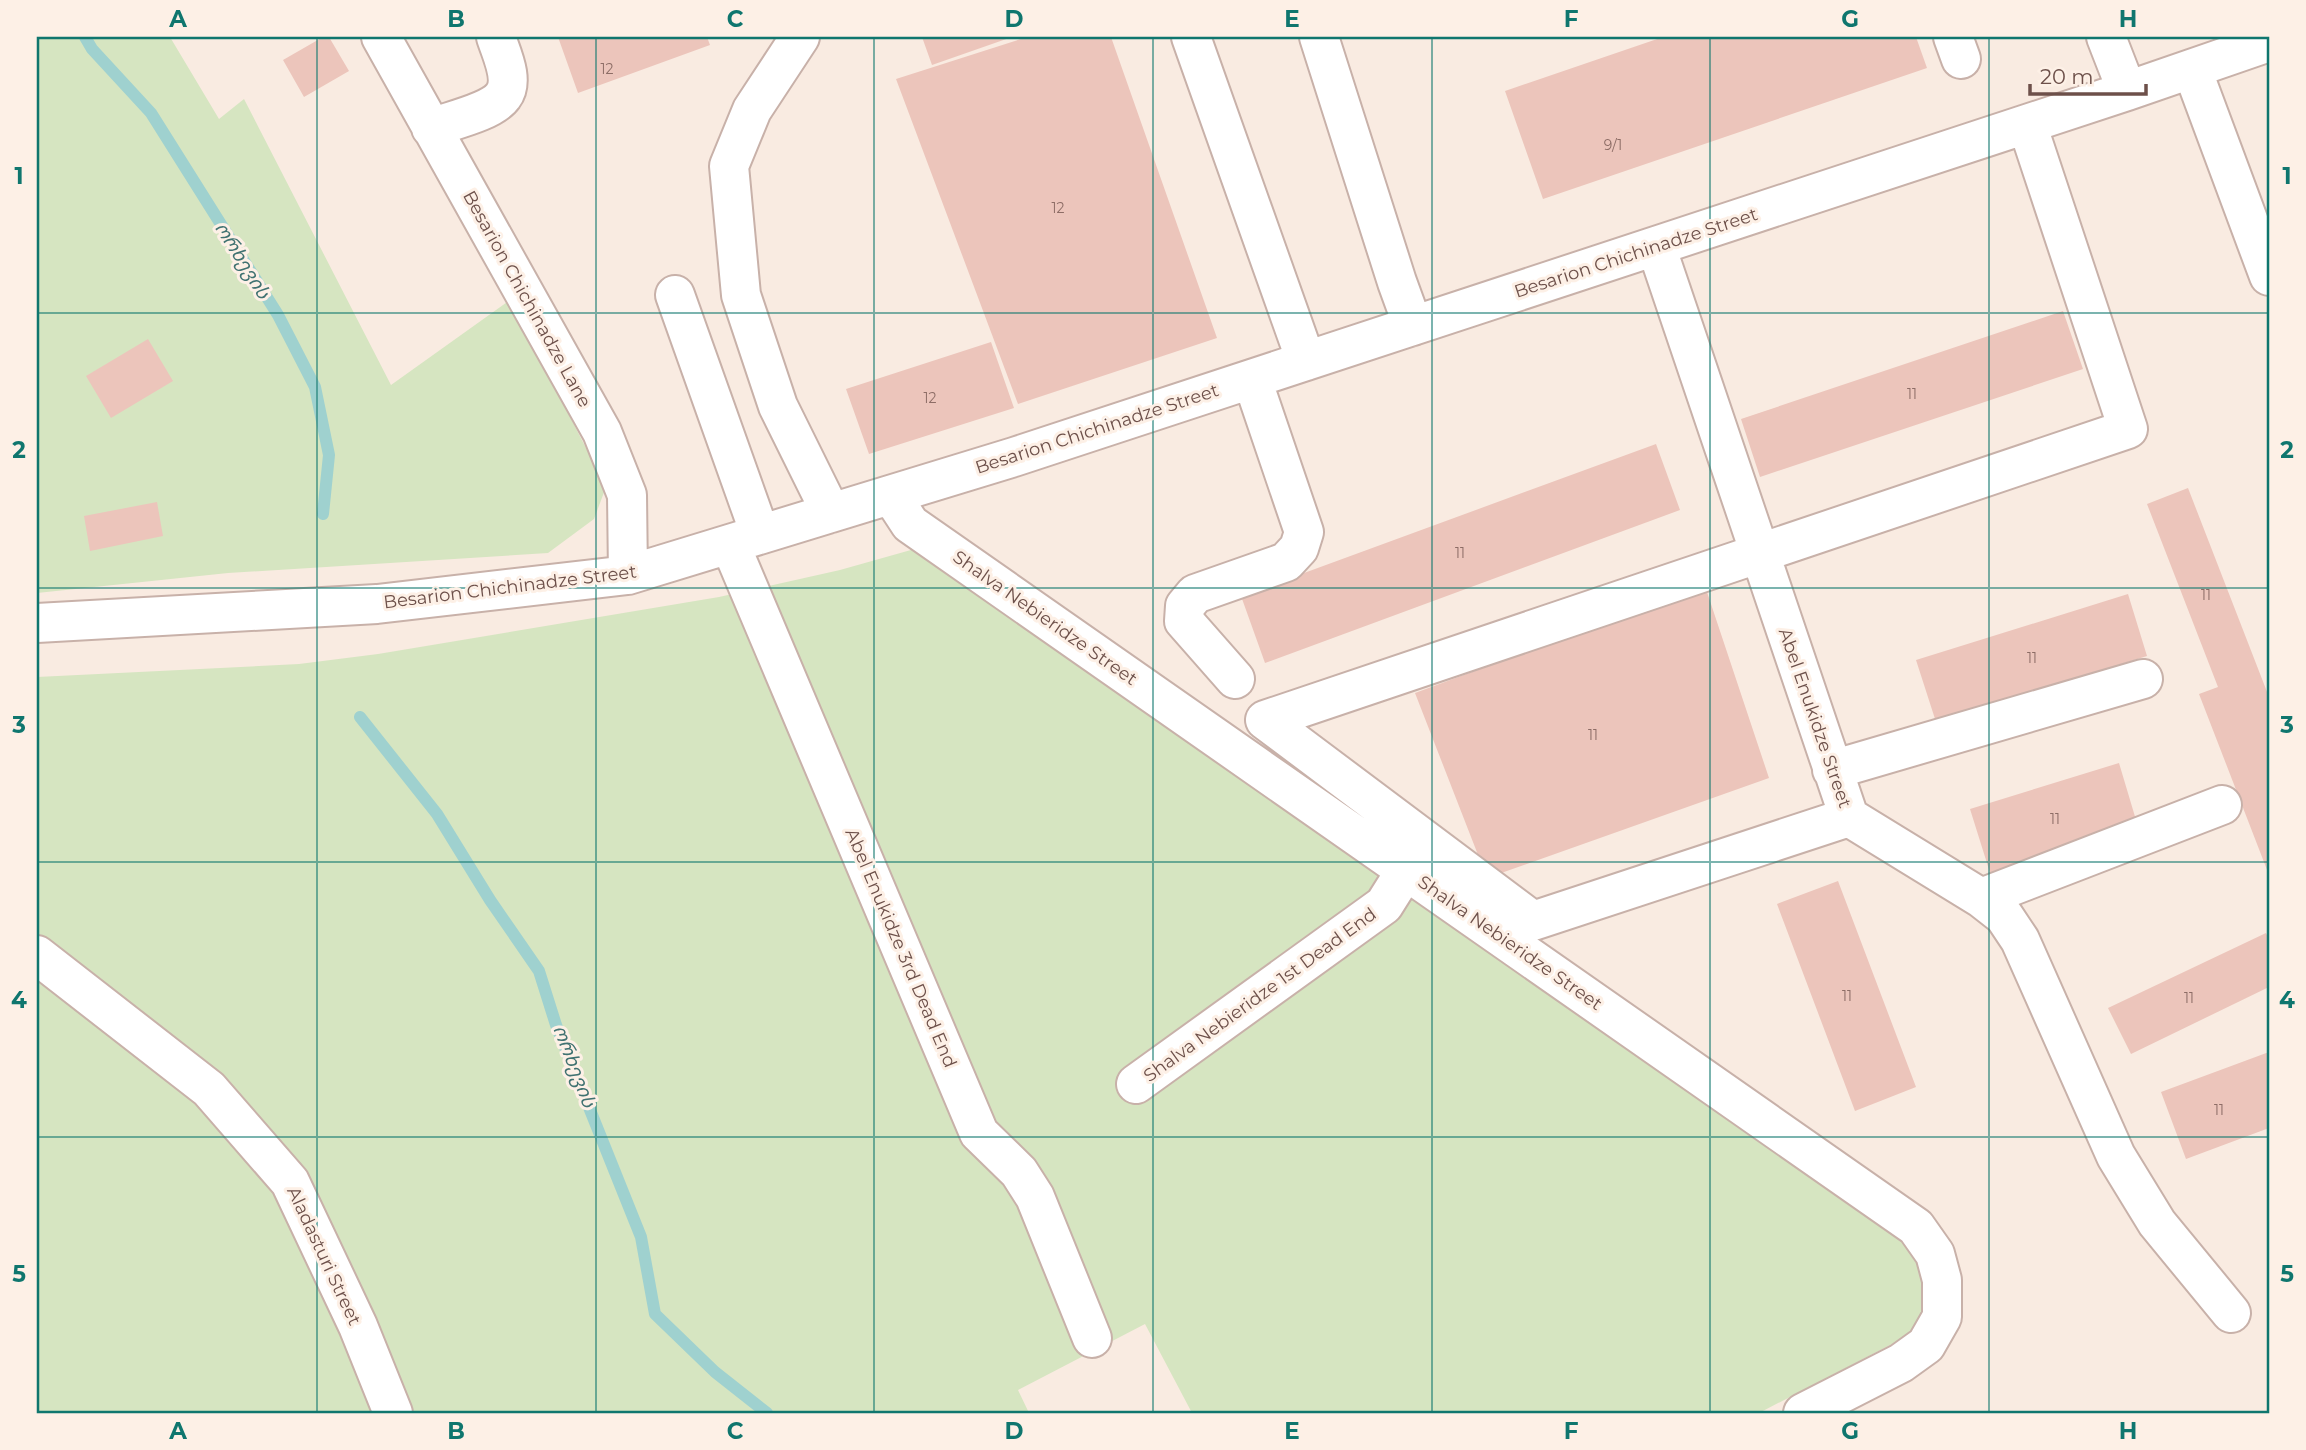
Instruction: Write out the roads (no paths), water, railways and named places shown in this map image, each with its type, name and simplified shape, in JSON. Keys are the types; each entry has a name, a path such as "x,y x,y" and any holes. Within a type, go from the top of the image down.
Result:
{"street":[{"name":"Besarion Chichinadze Lane","path":"381,37 602,432 627,495 628,575"},
{"path":"432,128 488,108 504,96 506,65 496,37"},
{"path":"800,37 752,110 729,166 741,295 778,406 831,513"},
{"path":"1191,37 1306,361"},
{"path":"1319,37 1413,326"},
{"path":"2106,37 2127,91"},
{"name":"Besarion Chichinadze Street","path":"37,623 377,604 628,575 1014,457 2269,42"},
{"path":"2192,69 2269,276"},
{"path":"1849,817 1533,921 1265,720 2128,429 2027,124"},
{"name":"Abel Enukidze Street","path":"1657,246 1849,817 1981,898 2004,916 2020,940 2116,1156 2157,1223 2231,1312"},
{"name":"Abel Enukidze 3rd Dead End","path":"675,295 745,539 979,1133 1019,1172 1035,1197 1093,1338"},
{"path":"1235,679 1184,621 1185,606 1195,594 1286,562 1299,548 1304,532 1252,379"},
{"name":"Shalva Nebieridze Street","path":"891,495 910,524 1916,1227 1935,1254 1942,1280 1942,1317 1926,1345 1901,1363 1803,1413"},
{"path":"1832,770 2143,679"},
{"path":"1981,898 2222,805"},
{"name":"Shalva Nebieridze 1st Dead End","path":"1136,1084 1384,905 1406,870"},
{"name":"Aladasturi Street","path":"37,954 209,1089 290,1182 358,1326 393,1413"}],"waterway":[{"name":"ორხევის","path":"85,37 92,49 151,113 278,315 315,387 329,455 323,514"},
{"name":"ორხევის","path":"360,717 437,814 490,900 539,971 556,1025 641,1237 655,1314 715,1372 767,1413"}]}
